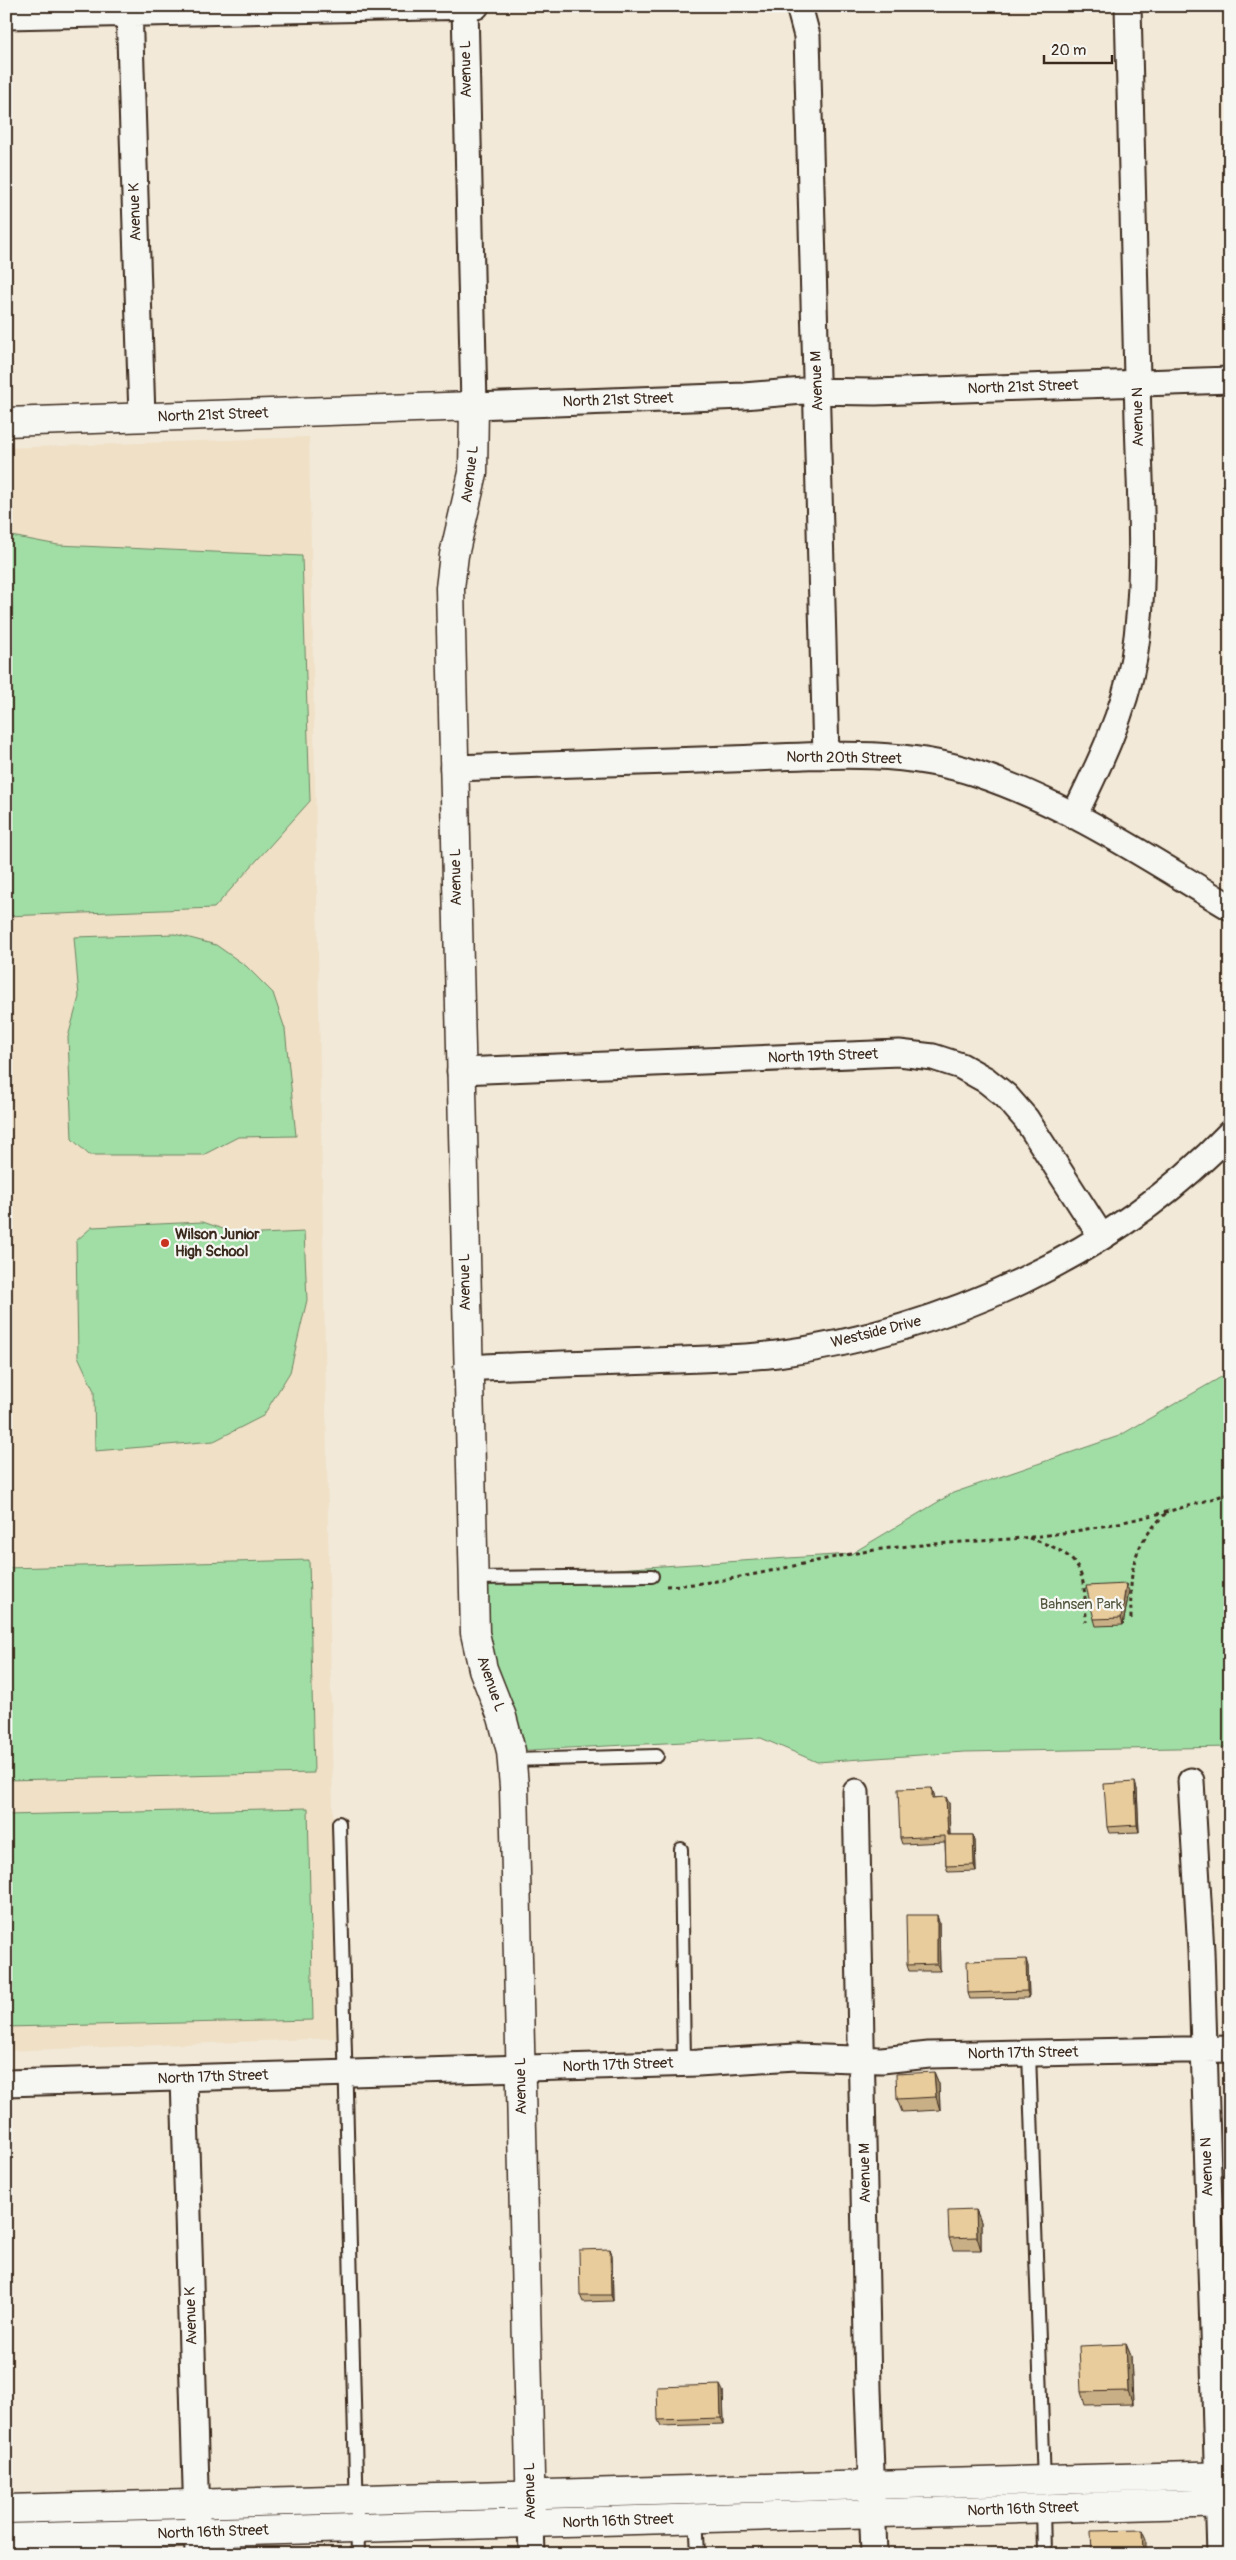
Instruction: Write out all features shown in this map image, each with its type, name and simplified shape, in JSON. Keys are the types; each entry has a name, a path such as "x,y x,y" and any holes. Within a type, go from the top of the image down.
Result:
{"street":[{"name":"Avenue L","path":"465,6 474,406 473,473 454,555 450,588 467,1368 475,1633 483,1669 502,1717 512,1760 532,2554"},
{"path":"6,16 130,9 476,6"},
{"name":"Avenue M","path":"799,6 807,36 826,756"},
{"name":"Avenue N","path":"1074,816 1100,763 1122,706 1135,650 1140,613 1141,581 1128,6"},
{"name":"Avenue K","path":"130,9 142,417"},
{"name":"North 21st Street","path":"6,422 474,406 817,391 875,392 1230,380"},
{"name":"North 20th Street","path":"453,768 826,756 889,756 932,762 967,771 1033,794 1230,907"},
{"name":"North 19th Street","path":"460,1071 899,1053 933,1057 961,1066 986,1080 1006,1096 1026,1119 1101,1236"},
{"name":"Westside Drive","path":"467,1368 725,1358 777,1354 850,1341 917,1323 1007,1288 1064,1259 1101,1236 1171,1186 1230,1132"},
{"name":"Avenue N","path":"1191,1781 1201,1951 1203,2050 1222,2394 1224,2504 1220,2554"},
{"name":"Avenue M","path":"856,1792 863,2060 868,2380 874,2554"},
{"name":"North 17th Street","path":"6,2083 684,2063 795,2057 863,2060 929,2055 1230,2049"},
{"name":"Avenue K","path":"184,2078 198,2543"},
{"name":"North 16th Street","path":"17,2528 196,2504 1224,2475"},
{"name":"North 16th Street","path":"17,2528 198,2543 357,2541 531,2524 1224,2504"}],"lane":[{"path":"474,1578 652,1576"},
{"path":"512,1760 657,1756"},
{"path":"339,1823 357,2541"},
{"path":"681,1849 684,2063"},
{"path":"1029,2053 1044,2480 1044,2554"},
{"path":"696,2490 698,2554"}],"path":[{"path":"662,1586 719,1582 882,1549 936,1542 1027,1537 1086,1528 1169,1510 1230,1493"},
{"path":"1131,1620 1132,1568 1136,1553 1154,1524 1169,1510"},
{"path":"1027,1537 1057,1548 1076,1565 1085,1586 1086,1622"}],"shaded area":[{"name":"Wilson Junior High School","path":"309,437 337,2038 6,2051 6,448"}],"green space":[{"path":"6,535 58,545 302,556 310,801 214,908 6,916"},
{"path":"175,934 216,945 246,966 273,993 285,1029 296,1136 238,1137 203,1155 89,1155 72,1139 68,1037 79,997 74,937"},
{"path":"203,1222 240,1235 304,1232 307,1300 290,1372 263,1416 214,1441 95,1451 94,1391 78,1356 76,1241 92,1227"},
{"name":"Bahnsen Park","path":"1230,1372 1230,1747 964,1752 817,1762 761,1738 511,1751 474,1578 851,1554 953,1493 1119,1436"},
{"path":"309,1560 314,1773 6,1780 6,1568"},
{"path":"308,1808 313,2020 6,2027 6,1815"}],"building":[{"path":"1126,1584 1121,1618 1094,1619 1086,1586"},
{"path":"1135,1782 1137,1825 1107,1827 1104,1784"},
{"path":"932,1788 932,1798 946,1797 948,1835 973,1835 974,1865 946,1866 945,1836 900,1838 898,1789"},
{"path":"906,1915 937,1915 937,1964 907,1965"},
{"path":"1026,1959 1027,1991 968,1993 967,1961"},
{"path":"934,2072 936,2097 897,2099 896,2074"},
{"path":"976,2210 977,2237 949,2238 948,2211"},
{"path":"610,2249 611,2295 580,2295 579,2250"},
{"path":"1126,2344 1128,2391 1081,2392 1079,2346"},
{"path":"720,2385 721,2418 658,2420 657,2387"},
{"path":"1143,2530 1144,2554 1092,2554 1091,2531"}],"place":[{"name":"Wilson Junior High School","path":"165,1243"}]}
